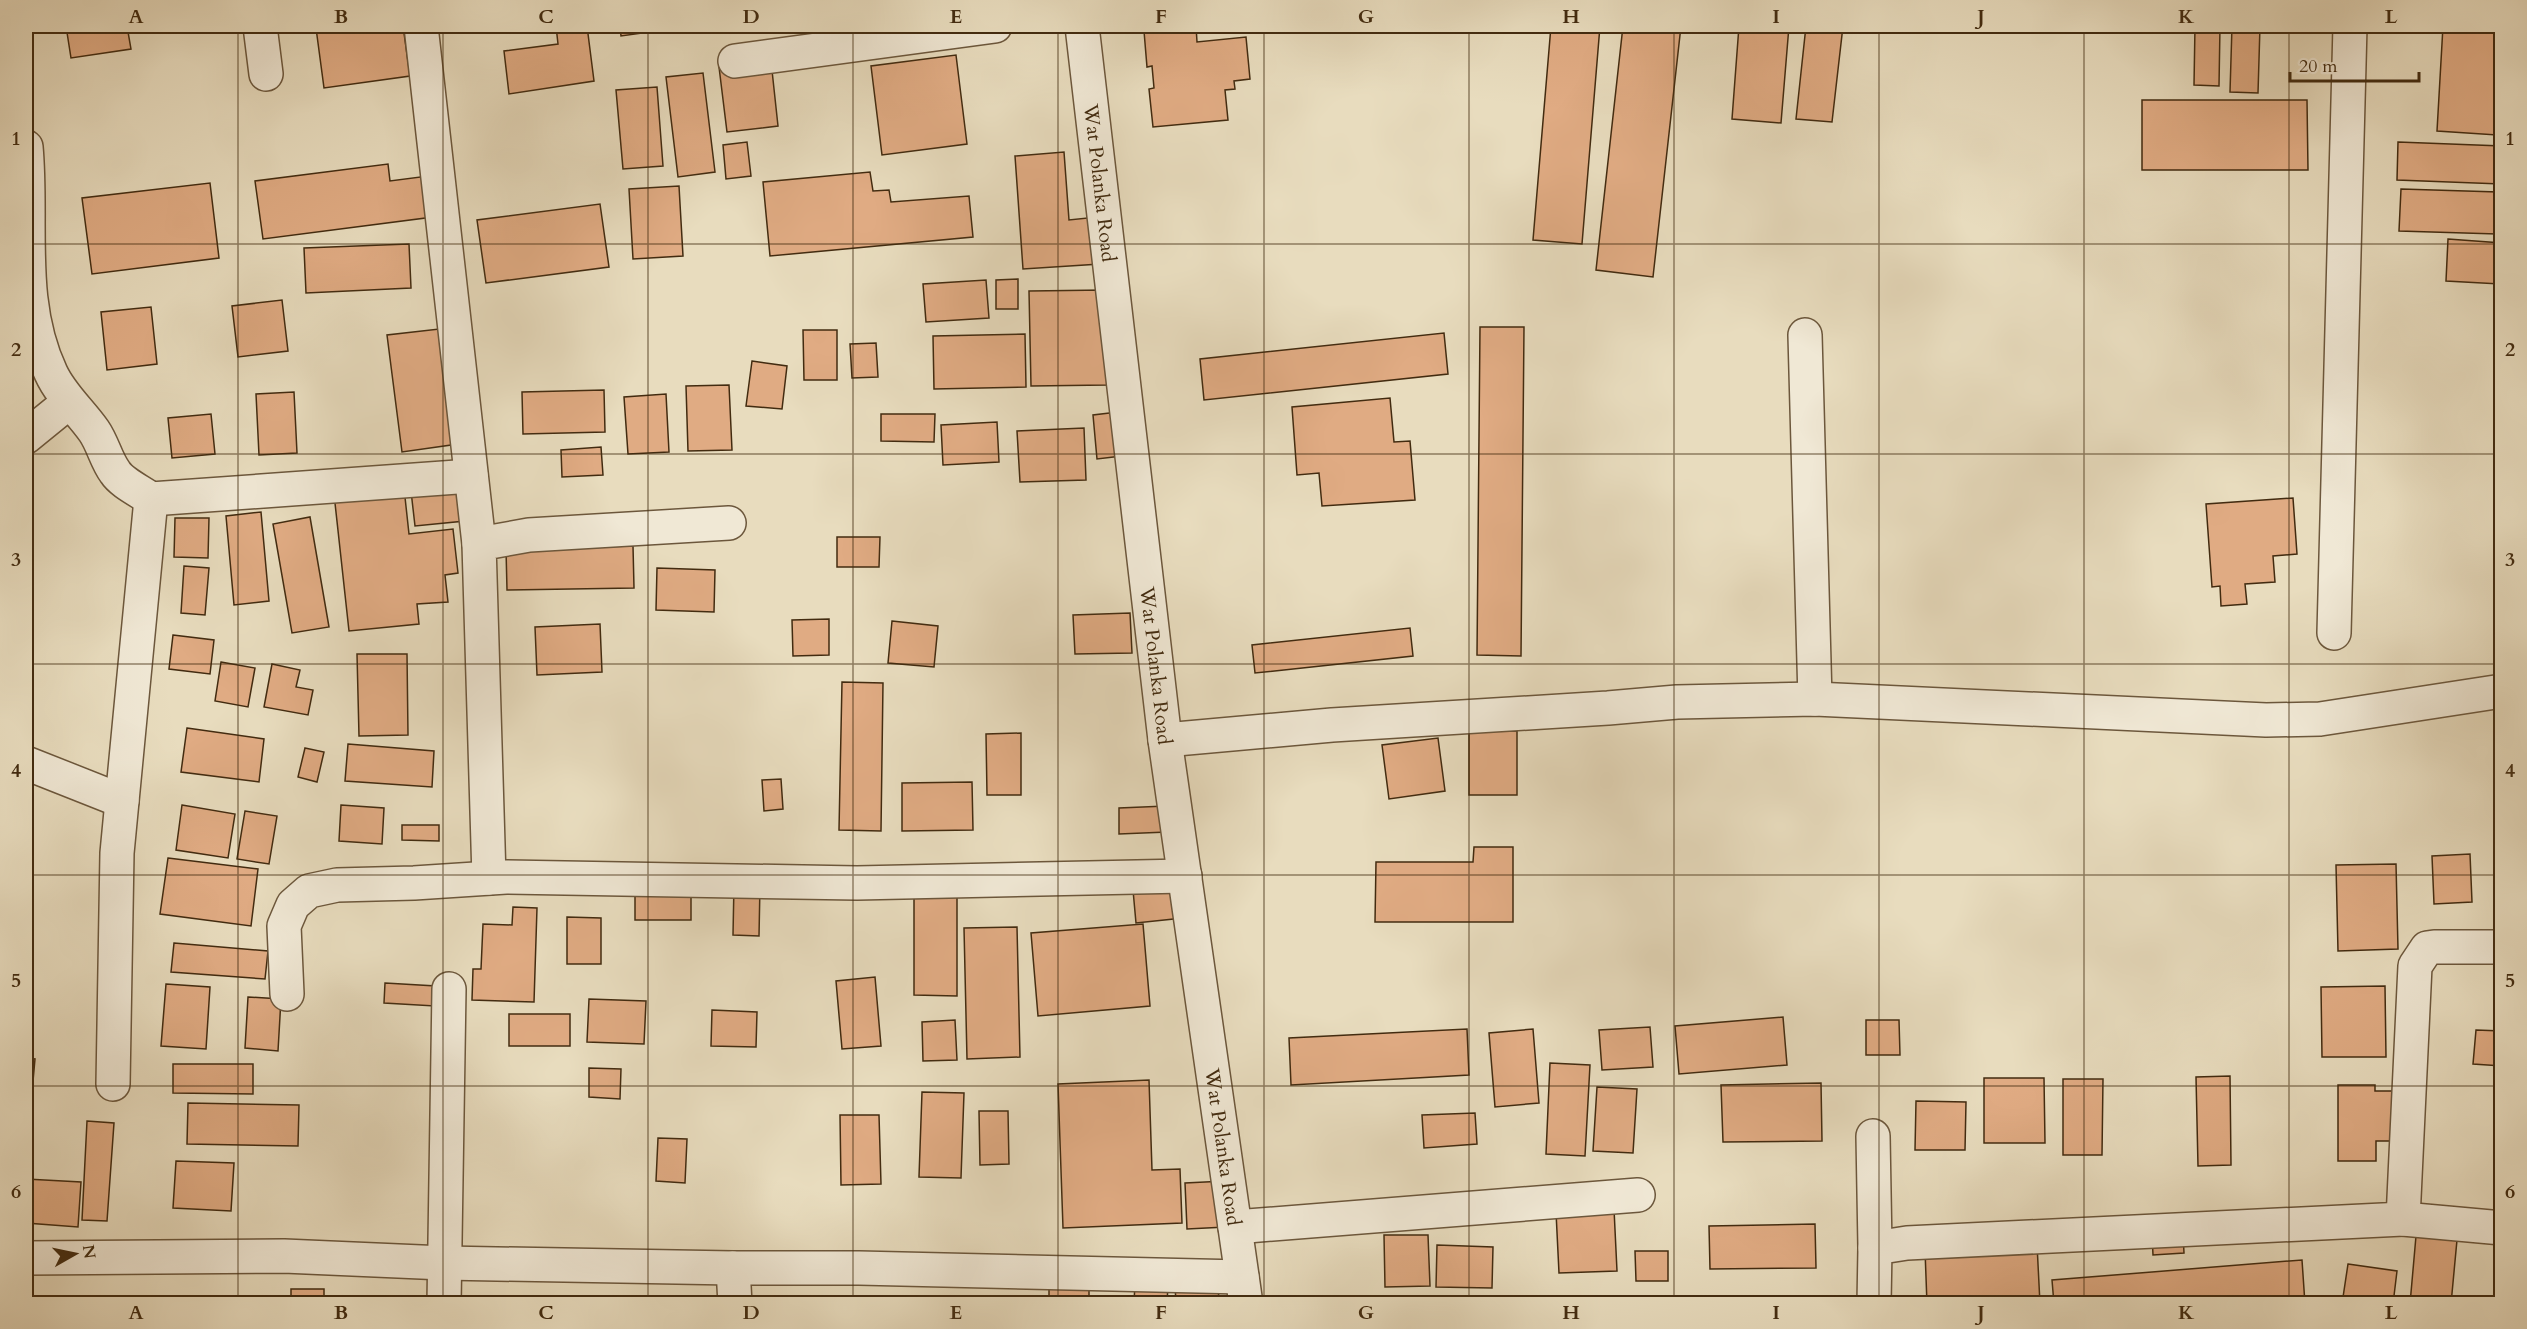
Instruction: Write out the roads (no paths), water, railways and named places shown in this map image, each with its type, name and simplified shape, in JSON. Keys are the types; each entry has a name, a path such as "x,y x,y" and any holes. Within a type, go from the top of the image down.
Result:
{"street":[{"path":"260,26 266,74"},
{"path":"421,26 479,544 489,878"},
{"path":"735,61 995,26"},
{"name":"Wat Polanka Road","path":"1082,26 1165,740 1244,1290"},
{"path":"2334,633 2350,26"},
{"path":"26,147 29,212 26,281 35,327 51,373 69,402 95,432 115,474 151,499 471,476"},
{"path":"1805,335 1815,699"},
{"path":"26,437 69,402"},
{"path":"113,1084 117,853 151,499"},
{"path":"479,544 529,535 729,523"},
{"path":"1165,740 1332,725 1677,702 1815,699 2266,720 2320,719 2502,691"},
{"path":"26,763 122,801"},
{"path":"287,994 284,926 293,905 309,891 337,885 489,878 857,883 1185,876"},
{"path":"2403,1219 2415,966 2427,948 2434,946 2502,946"},
{"path":"444,1304 449,989"},
{"path":"1872,1136 1874,1304"},
{"path":"1235,1227 1638,1195"},
{"path":"1875,1248 1907,1243 2403,1219 2502,1228"},
{"path":"26,1258 284,1256 444,1263 734,1269 859,1268 1244,1290"},
{"path":"734,1269 735,1304"}]}
